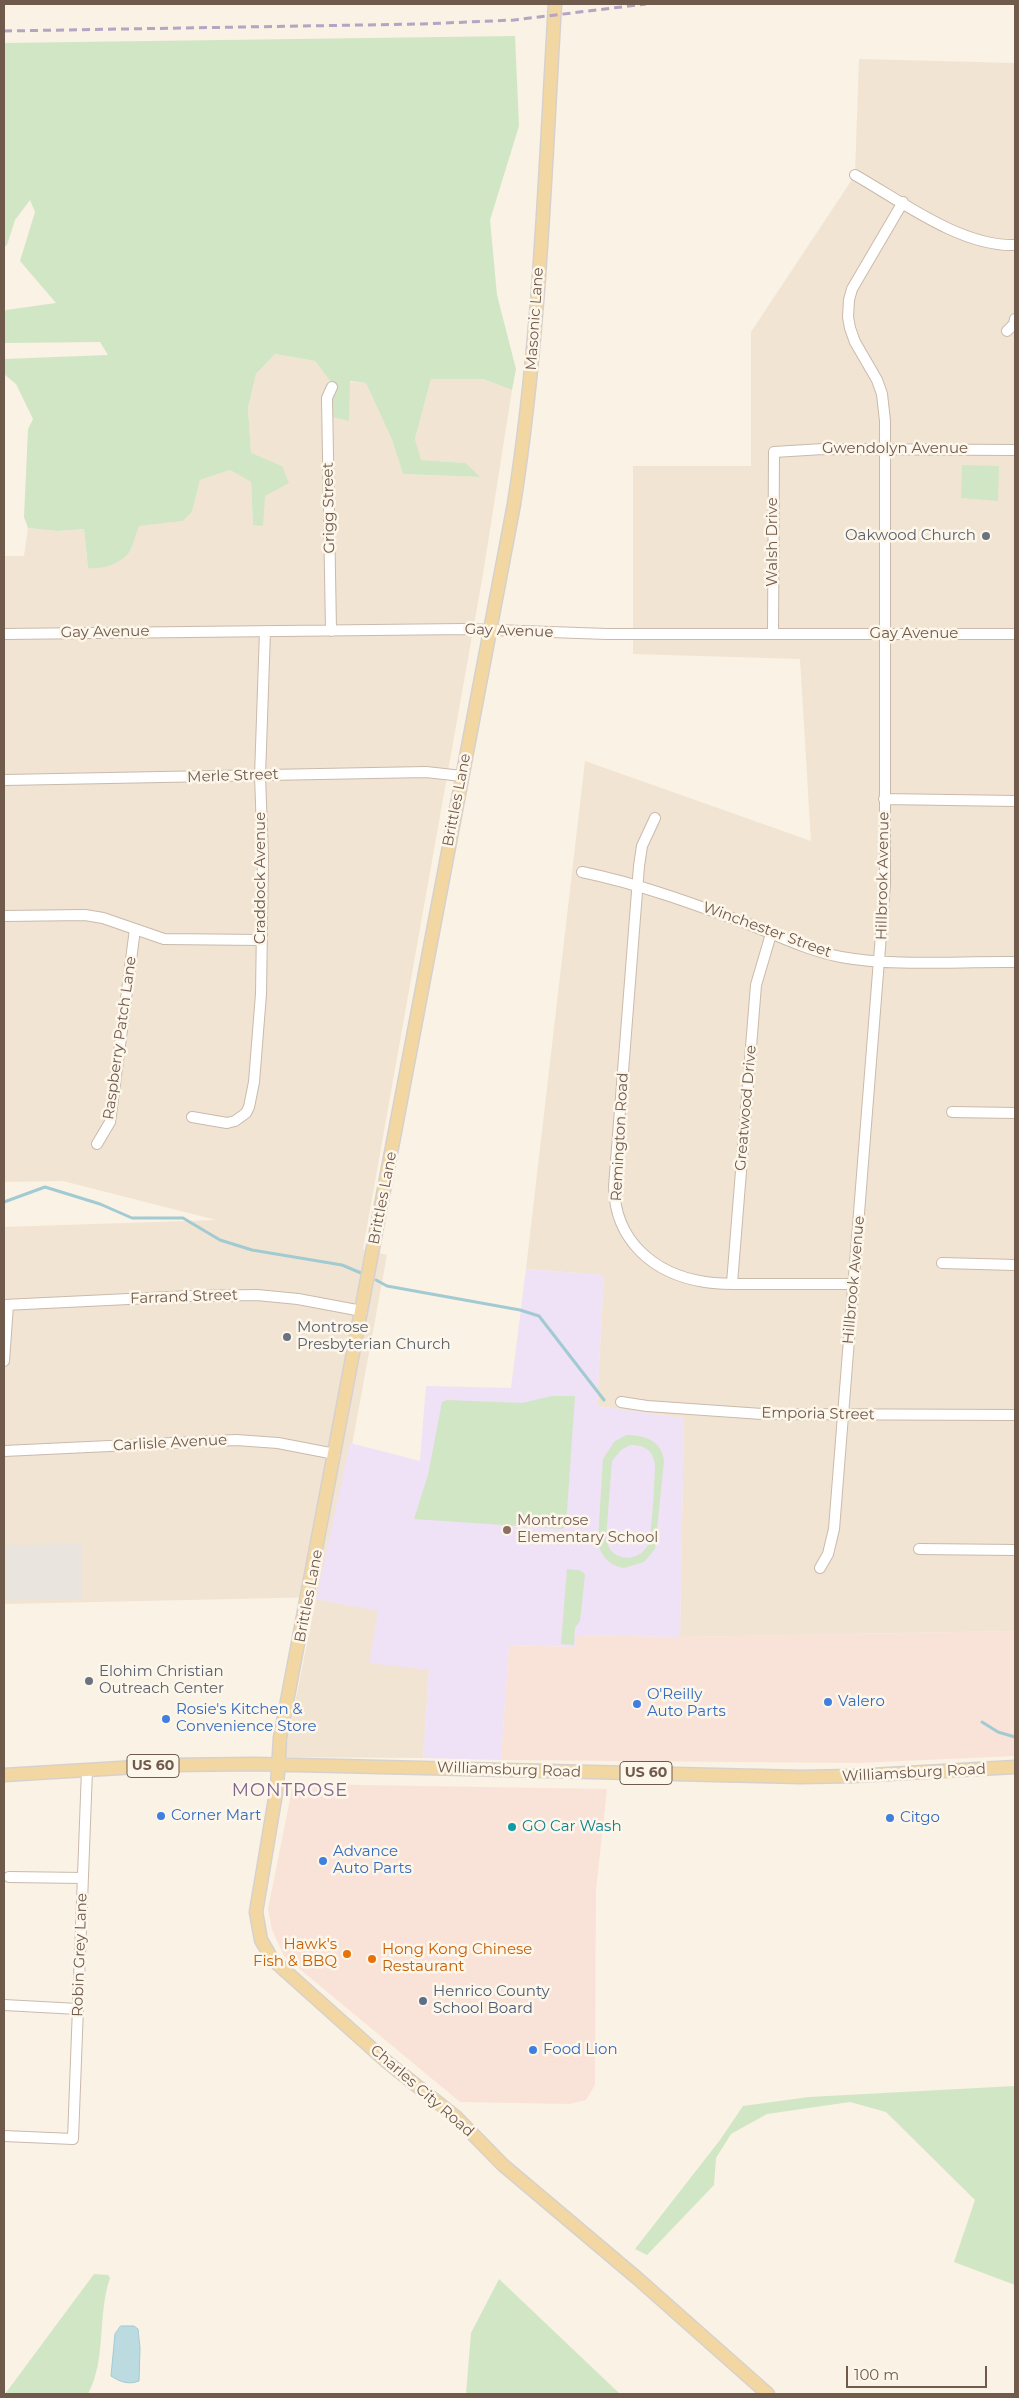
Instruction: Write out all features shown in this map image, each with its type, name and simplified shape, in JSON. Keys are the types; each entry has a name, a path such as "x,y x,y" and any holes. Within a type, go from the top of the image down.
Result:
{"main road":[{"name":"Masonic Lane","path":"489,631 526,428 555,4"},
{"name":"Brittles Lane","path":"278,1764 280,1738 489,631"},
{"name":"Williamsburg Road","path":"4,1775 195,1764 278,1764 801,1777 1015,1767"},
{"name":"Charles City Road","path":"278,1764 277,1788 256,1912 261,1940 272,1959 387,2062 456,2117 503,2164 637,2278 768,2394"}],"street":[{"path":"855,174 956,233 1006,246 1015,245"},
{"name":"Hillbrook Avenue","path":"820,1568 828,1554 834,1529 886,884 884,798 886,421 882,394 871,367 855,342 849,323 849,309 852,289 903,202"},
{"path":"1007,331 1014,324 1015,319"},
{"name":"Grigg Street","path":"331,631 327,398 332,387"},
{"name":"Gwendolyn Avenue","path":"776,451 1015,450"},
{"name":"Walsh Drive","path":"773,634 772,458 776,451"},
{"name":"Craddock Avenue","path":"192,1117 227,1123 238,1120 249,1107 254,1082 260,1018 263,857 260,776 266,631"},
{"name":"Gay Avenue","path":"4,634 489,631 607,634 1015,634"},
{"name":"Merle Street","path":"4,780 426,772 462,776"},
{"path":"884,798 1015,801"},
{"name":"Remington Road","path":"655,818 642,846 614,1186 616,1211 625,1233 634,1245 654,1263 672,1272 702,1282 732,1284 854,1284"},
{"name":"Winchester Street","path":"582,872 638,885 828,954 880,960 1015,962"},
{"path":"4,916 85,915 104,918 164,939 262,940"},
{"name":"Raspberry Patch Lane","path":"97,1144 110,1122 135,929"},
{"name":"Greatwood Drive","path":"732,1284 756,985 771,934"},
{"path":"952,1112 1015,1112"},
{"path":"942,1263 1015,1265"},
{"name":"Farrand Street","path":"6,1305 184,1296 257,1295 298,1299 362,1311"},
{"path":"4,1361 6,1305"},
{"name":"Emporia Street","path":"621,1402 714,1412 1015,1415"},
{"name":"Carlisle Avenue","path":"4,1451 236,1440 278,1443 335,1454"},
{"path":"920,1549 1015,1550"},
{"name":"Robin Grey Lane","path":"4,2136 73,2139 88,1770"},
{"path":"9,1877 83,1878"},
{"path":"4,2005 78,2009"}],"shaded area":[{"path":"859,59 1015,63 1015,1631 680,1637 684,1418 597,1406 604,1275 526,1269 585,761 811,841 800,659 633,654 633,466 751,466 751,332 855,175"},
{"path":"275,354 315,361 330,381 366,383 392,440 403,474 479,477 466,463 420,460 415,439 431,379 483,379 512,390 483,574 363,1249 387,1255 324,1597 4,1604 4,1227 216,1220 63,1181 4,1182 4,556 24,556 28,528 58,531 84,529 88,568 131,550 138,526 183,521 192,512 200,480 230,470 251,482 253,524 265,496 282,466 251,454 248,408 256,374"},
{"name":"Montrose Elementary School","path":"526,1269 604,1275 597,1406 684,1418 680,1637 577,1635 575,1647 509,1645 501,1760 423,1758 429,1670 369,1663 378,1611 316,1599 350,1443 420,1461 426,1386 511,1388"},
{"path":"82,1544 82,1599 5,1600 4,1545"},
{"path":"316,1599 379,1611 429,1670 423,1758 284,1757"},
{"path":"1015,1631 1015,1756 858,1763 501,1760 509,1645 574,1647 577,1635 680,1637"},
{"path":"304,1784 607,1789 596,1890 595,2085 586,2100 570,2104 460,2102 284,1956 272,1930 268,1909 292,1789"}],"green space":[{"path":"515,36 519,126 490,220 497,295 516,369 512,390 483,379 431,379 415,439 421,460 466,463 480,477 403,474 392,440 366,383 350,381 349,421 333,417 330,381 315,361 275,354 256,374 248,408 251,453 282,466 289,483 265,496 263,526 253,525 251,482 230,470 200,480 192,512 183,521 139,526 128,554 118,562 106,567 88,568 84,529 58,531 28,528 24,517 28,429 33,419 16,384 4,374 4,359 108,355 100,342 4,343 4,313 6,310 56,303 20,261 35,212 30,200 15,220 7,245 4,247 4,43"},
{"path":"962,465 999,466 998,501 961,498"},
{"path":"552,1396 575,1396 566,1525 562,1529 414,1519 428,1475 442,1402 447,1400 522,1403"},
{"path":"626,1435 646,1438 660,1448 664,1461 655,1549 644,1562 624,1568 614,1565 606,1559 598,1540 603,1459 614,1442","holes":["630,1445 642,1446 646,1449 651,1453 655,1464 649,1542 639,1554 625,1558 612,1552 606,1538 612,1461 621,1450"]},
{"path":"567,1569 579,1570 585,1574 580,1621 575,1628 574,1645 561,1644"},
{"path":"1015,2086 1015,2285 954,2262 975,2200 886,2112 850,2102 767,2114 731,2134 716,2158 714,2185 647,2255 635,2249 720,2140 743,2106 809,2097"},
{"path":"94,2274 108,2275 110,2278 106,2292 98,2366 88,2394 5,2394"},
{"path":"499,2279 620,2394 466,2394 471,2333"}],"water":[{"path":"121,2326 134,2326 138,2329 140,2348 139,2381 132,2383 118,2380 111,2376 115,2334"}],"waterway":[{"path":"4,1202 45,1187 100,1204 132,1218 183,1218 220,1240 252,1250 342,1265 361,1273"},
{"path":"376,1280 387,1286 520,1310 539,1316 604,1400"},
{"path":"982,1722 998,1732 1015,1737"}],"railway":[{"path":"4,31 422,24 514,20 646,4"}],"place":[{"name":"Oakwood Church","path":"986,536"},
{"name":"Montrose Presbyterian Church","path":"287,1337"},
{"name":"Montrose Elementary School","path":"507,1530"},
{"name":"Elohim Christian Outreach Center","path":"89,1681"},
{"name":"Valero","path":"828,1702"},
{"name":"O'Reilly Auto Parts","path":"637,1704"},
{"name":"Rosie's Kitchen & Convenience Store","path":"166,1719"},
{"name":"Corner Mart","path":"161,1816"},
{"name":"Citgo","path":"890,1818"},
{"name":"GO Car Wash","path":"512,1827"},
{"name":"Advance Auto Parts","path":"323,1861"},
{"name":"Hawk's Fish & BBQ","path":"347,1954"},
{"name":"Hong Kong Chinese Restaurant","path":"372,1959"},
{"name":"Henrico County School Board","path":"423,2001"},
{"name":"Food Lion","path":"533,2050"}],"district":[{"name":"MONTROSE","path":"290,1791"}]}
